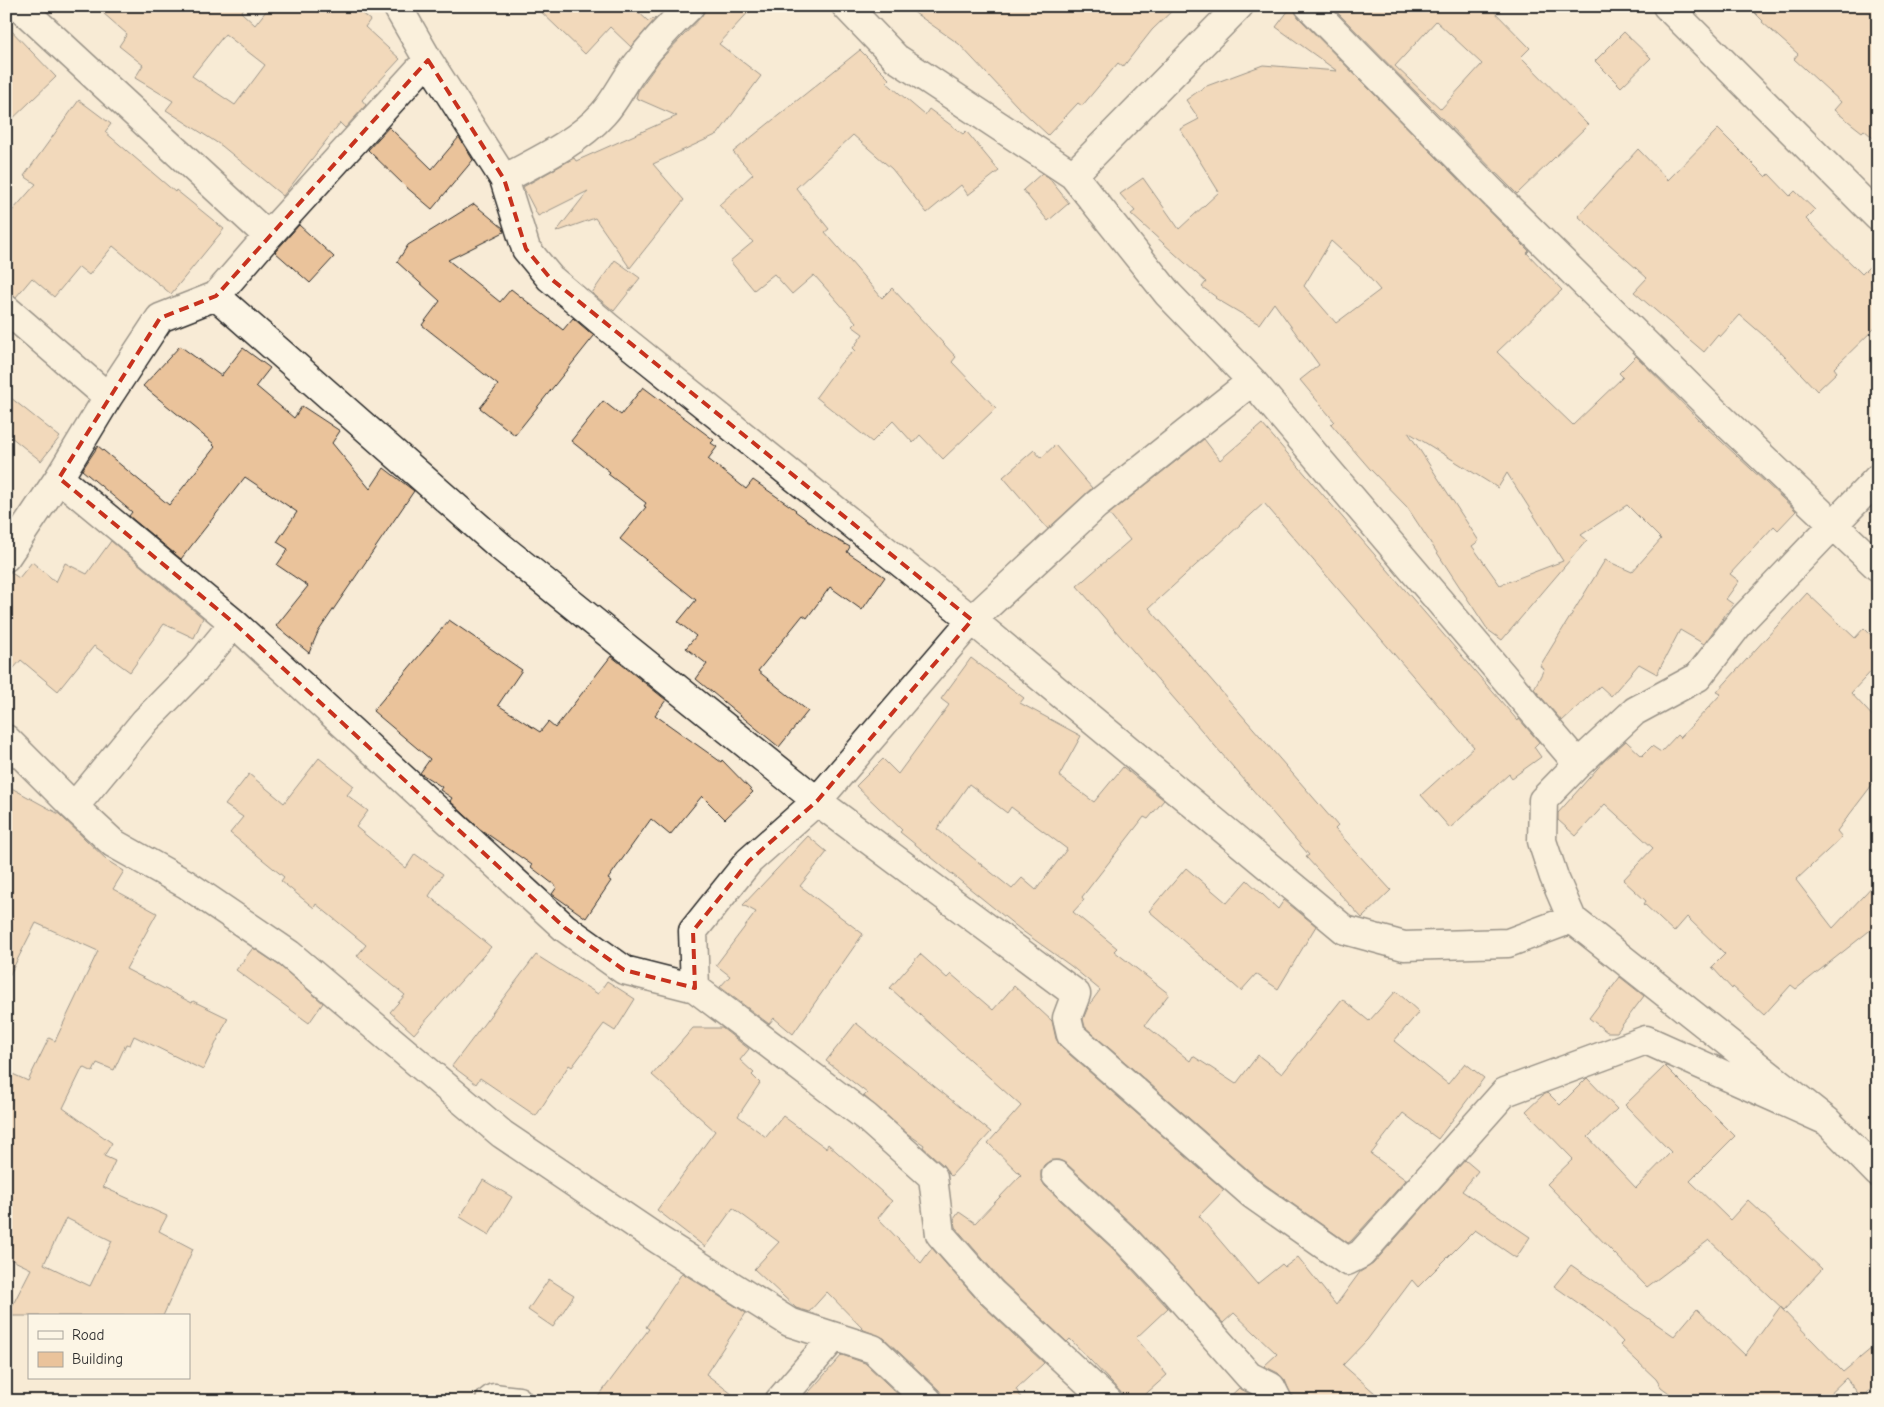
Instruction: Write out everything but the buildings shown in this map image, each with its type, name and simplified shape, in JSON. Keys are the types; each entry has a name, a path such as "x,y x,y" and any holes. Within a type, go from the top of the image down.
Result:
{"street":[{"path":"19,6 268,236"},
{"path":"397,6 428,60 504,180 526,249 550,278 609,328 972,620 1345,930 1404,946 1508,943 1572,919"},
{"path":"504,180 545,157 582,132 603,114 636,66 668,28 690,6"},
{"path":"846,6 896,58 1073,174 1168,294 1252,381 1578,764"},
{"path":"1073,174 1239,6"},
{"path":"1309,6 1497,197 1720,417 1878,567"},
{"path":"1667,6 1878,216"},
{"path":"6,557 60,478 108,397 160,318 216,296 428,60"},
{"path":"216,296 502,548 817,801 1076,994 1067,1018 1071,1035 1253,1195 1346,1261 1361,1254 1505,1092 1646,1040 1827,1121"},
{"path":"6,309 108,397"},
{"path":"695,988 692,931 749,861 817,801 972,620 1096,505 1252,381"},
{"path":"60,478 234,623 565,928 624,970 695,988 866,1117 934,1177 940,1234 991,1292 1108,1401"},
{"path":"1878,478 1742,620 1698,676 1635,711 1578,764 1543,800 1542,841 1554,877 1572,919 1827,1121 1878,1173"},
{"path":"74,807 145,721 197,668 234,623"},
{"path":"6,739 113,843 186,884 289,954 502,1134 659,1240 789,1322 873,1349 928,1401"},
{"path":"1056,1175 1162,1277 1249,1376 1271,1387 1278,1401"},
{"path":"779,1401 834,1337"},
{"path":"490,1401 494,1398 518,1401"}],"highlighted area":[{"path":"428,60 504,179 526,249 550,278 972,620 817,801 749,861 693,931 695,988 624,970 565,928 234,623 59,478 160,318 216,296"}]}
